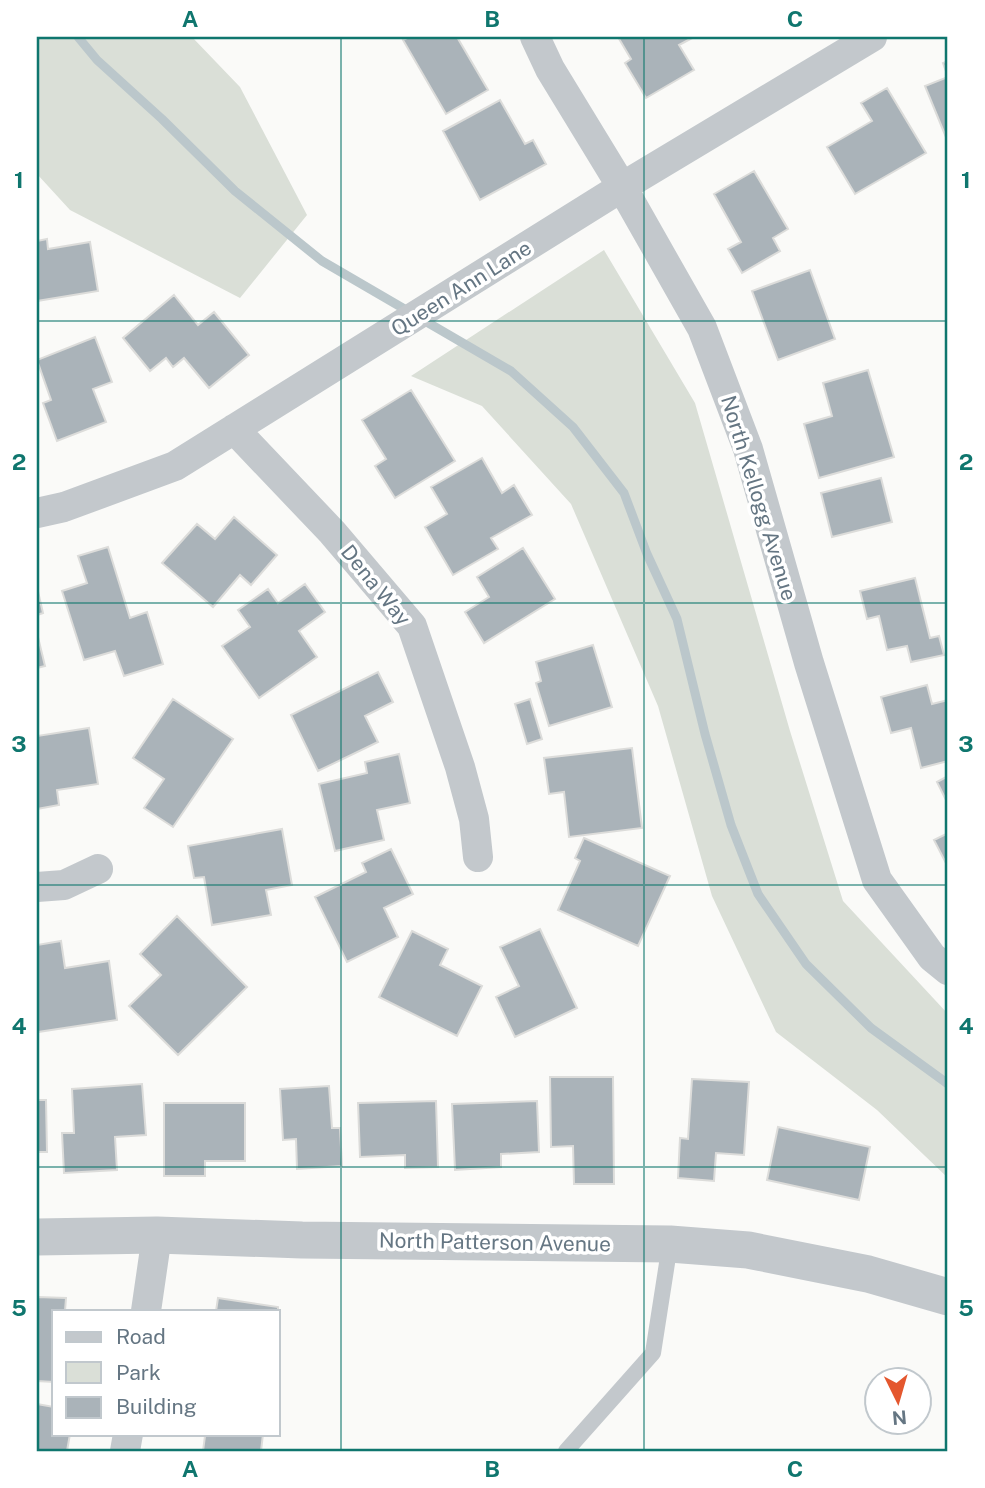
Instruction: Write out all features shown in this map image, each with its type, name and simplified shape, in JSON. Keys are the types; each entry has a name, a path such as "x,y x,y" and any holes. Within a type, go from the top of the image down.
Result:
{"street":[{"name":"North Kellogg Avenue","path":"535,37 550,69 622,187 702,328 748,449 809,663 877,880 932,957 948,970"},
{"name":"Queen Ann Lane","path":"37,513 64,507 175,466 622,187 873,37"},
{"name":"Dena Way","path":"234,429 332,532 412,626 460,767 474,819 478,857"},
{"path":"37,887 64,885 97,869"},
{"path":"146,1310 157,1235"},
{"name":"North Patterson Avenue","path":"37,1237 157,1235 302,1240 670,1244 748,1250 868,1274 948,1297"}],"lane":[{"path":"566,1451 653,1353 670,1244"}],"green space":[{"path":"37,37 192,37 240,87 307,215 240,298 70,210 37,174"},
{"path":"604,250 695,403 790,731 843,901 948,1014 948,1178 877,1110 776,1032 712,896 658,706 571,504 482,406 411,376"}],"building":[{"path":"409,37 457,37 488,90 446,114 403,40"},
{"path":"618,37 694,37 679,45 694,70 646,98 625,63 631,59"},
{"path":"948,61 948,77 943,63"},
{"path":"948,77 948,142 925,86"},
{"path":"887,88 926,153 855,194 827,147 872,121 861,103"},
{"path":"500,100 525,144 533,140 546,164 480,200 443,131"},
{"path":"754,171 788,229 773,238 780,251 742,273 728,249 741,242 714,194"},
{"path":"47,239 48,249 90,242 98,291 37,301 37,241"},
{"path":"810,270 835,339 778,360 752,291"},
{"path":"174,295 198,325 214,312 249,355 209,388 184,358 173,367 166,358 150,371 123,338"},
{"path":"95,337 112,382 93,389 106,422 57,441 43,403 51,400 37,360"},
{"path":"868,370 894,457 819,478 804,424 832,416 823,383"},
{"path":"411,390 455,461 395,498 375,466 386,459 362,420"},
{"path":"482,458 502,493 514,485 532,515 491,538 498,549 453,575 425,527 447,514 431,487"},
{"path":"881,478 892,522 832,537 821,493"},
{"path":"234,517 277,555 251,585 240,575 213,607 162,563 197,524 215,539"},
{"path":"108,547 130,618 147,612 163,664 124,676 115,651 84,660 62,591 87,583 78,556"},
{"path":"523,548 555,599 484,643 465,612 489,597 477,577"},
{"path":"915,578 930,638 939,636 944,655 911,662 907,646 887,650 879,616 867,619 860,591"},
{"path":"305,584 325,612 299,631 317,657 259,698 222,646 250,627 238,610 268,589 278,603"},
{"path":"37,587 43,613 37,615"},
{"path":"37,633 45,666 37,668"},
{"path":"593,645 612,707 549,726 536,683 541,681 536,662"},
{"path":"378,672 393,702 365,716 378,742 318,771 291,715"},
{"path":"927,685 932,704 948,700 948,761 921,768 911,728 891,733 881,697"},
{"path":"173,699 233,739 173,827 144,808 164,779 133,758"},
{"path":"530,699 542,739 527,744 515,704"},
{"path":"89,728 98,784 57,790 59,805 37,809 37,736"},
{"path":"632,748 642,828 569,837 564,792 549,794 544,758"},
{"path":"399,754 410,803 377,810 384,840 335,851 319,784 367,773 365,762"},
{"path":"948,776 948,804 937,782"},
{"path":"282,829 292,885 266,890 271,915 212,925 204,877 194,878 188,846"},
{"path":"948,833 948,867 934,840"},
{"path":"584,838 670,876 638,946 558,910 580,861 575,858"},
{"path":"391,849 413,894 384,908 398,937 347,962 315,897 366,872 362,863"},
{"path":"177,916 247,987 178,1055 129,1006 161,975 140,954"},
{"path":"540,929 577,1008 515,1037 496,997 519,986 500,947"},
{"path":"412,931 448,949 440,965 482,986 457,1036 379,997"},
{"path":"61,941 65,968 109,961 117,1020 38,1032 37,945"},
{"path":"550,1077 613,1077 614,1184 574,1184 573,1146 551,1147"},
{"path":"692,1079 749,1082 744,1155 716,1153 714,1181 678,1178 680,1138 688,1139"},
{"path":"142,1084 146,1135 115,1137 117,1170 64,1173 62,1133 74,1133 72,1089"},
{"path":"329,1086 332,1128 340,1128 342,1166 297,1169 296,1139 283,1140 280,1089"},
{"path":"37,1100 46,1100 47,1152 37,1152"},
{"path":"436,1101 438,1167 405,1168 405,1155 360,1157 358,1103"},
{"path":"537,1101 539,1152 501,1154 501,1167 455,1170 452,1104"},
{"path":"164,1103 245,1103 245,1161 205,1161 205,1176 164,1176"},
{"path":"778,1127 870,1147 859,1200 767,1180"},
{"path":"37,1297 66,1298 65,1310 52,1310 52,1382 37,1381"},
{"path":"218,1298 278,1307 278,1310 216,1310"},
{"path":"37,1404 52,1407 52,1436 70,1436 67,1451 37,1451"},
{"path":"205,1436 263,1436 261,1451 203,1451"}],"waterway":[{"path":"78,37 97,60 235,191 322,261 511,371 573,427 624,493 647,554 677,619 731,825 758,894 806,964 871,1028 948,1084"}]}
